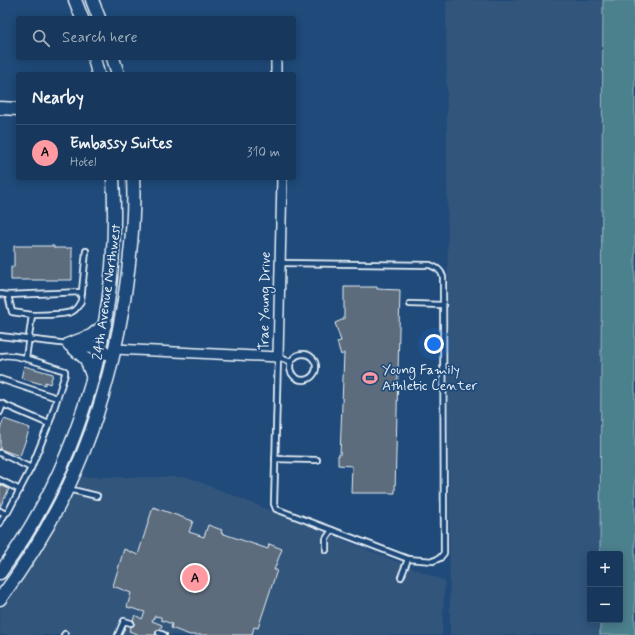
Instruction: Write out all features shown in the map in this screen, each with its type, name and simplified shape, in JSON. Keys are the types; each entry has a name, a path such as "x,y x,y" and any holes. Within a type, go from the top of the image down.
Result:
{"main road":[{"path":"75,0 81,16"},
{"path":"92,0 98,16"},
{"path":"94,60 98,72"},
{"path":"114,60 117,72"},
{"path":"0,108 16,109"},
{"name":"24th Avenue Northwest","path":"0,573 28,530 57,476 78,426 93,378 105,325 111,288 114,229 113,180"},
{"name":"24th Avenue Northwest","path":"0,599 27,561 68,489 101,403 115,349 129,265 134,210 133,180"},
{"path":"114,229 120,271 110,338 111,344 115,349"},
{"path":"69,344 85,339 105,325"},
{"path":"69,344 100,348 105,351 106,354 86,424 82,455"},
{"path":"69,344 86,359 93,378"}],"street":[{"path":"276,60 276,72"},
{"name":"Trae Young Drive","path":"115,349 278,357 282,180"}],"lane":[{"path":"8,295 12,312 32,315 67,313 74,311 81,301 86,251"},
{"path":"280,263 430,266 437,268 442,272 444,552 440,558 433,561 408,559 276,509 274,504 278,357 291,362"},
{"path":"0,294 82,292"},
{"path":"410,304 443,305"},
{"path":"26,358 30,340 32,315"},
{"path":"0,336 69,344"},
{"path":"300,354 308,355 316,364 316,372 306,380 297,378 291,372 291,362 300,354"},
{"path":"0,357 4,355 26,358 65,371 49,424 31,468 8,512 2,512 0,523"},
{"path":"0,379 57,398"},
{"path":"0,412 2,403 49,424"},
{"path":"0,454 31,468"},
{"path":"275,459 317,460"},
{"path":"0,480 20,490"},
{"path":"68,489 97,496"},
{"path":"326,550 326,539 332,530"},
{"path":"401,577 408,559"},
{"path":"118,635 124,621 131,623"},
{"path":"159,633 164,635"}],"shaded area":[{"path":"446,0 635,0 635,635 450,635"},
{"path":"79,477 188,477 445,581 442,635 0,635 0,610 51,536"}],"green space":[{"path":"603,0 635,0 635,635 600,635 600,623 623,623 623,551 600,551"}],"building":[{"path":"14,246 54,246 54,248 72,248 72,280 11,280 11,267 14,267"},
{"name":"Young Family Athletic Center","path":"344,287 377,287 377,289 400,290 395,493 351,493 352,466 338,465 338,455 340,455 344,353 341,355 337,342 341,341 335,323 344,319"},
{"path":"24,366 53,374 50,384 45,382 45,385 21,378"},
{"path":"4,419 30,428 20,456 0,449 0,429"},
{"path":"0,485 9,489 0,507"},
{"path":"153,507 193,521 189,532 204,537 208,525 222,530 221,533 268,549 269,544 282,549 274,570 277,570 258,628 254,627 252,635 190,635 171,628 172,624 161,620 161,617 155,616 152,621 162,625 158,635 140,635 129,631 135,615 142,619 145,612 127,607 131,593 113,586 124,549 138,555"}],"place":[{"name":"Young Family Athletic Center","path":"370,378"},
{"name":"Embassy Suites","path":"195,578"}]}
